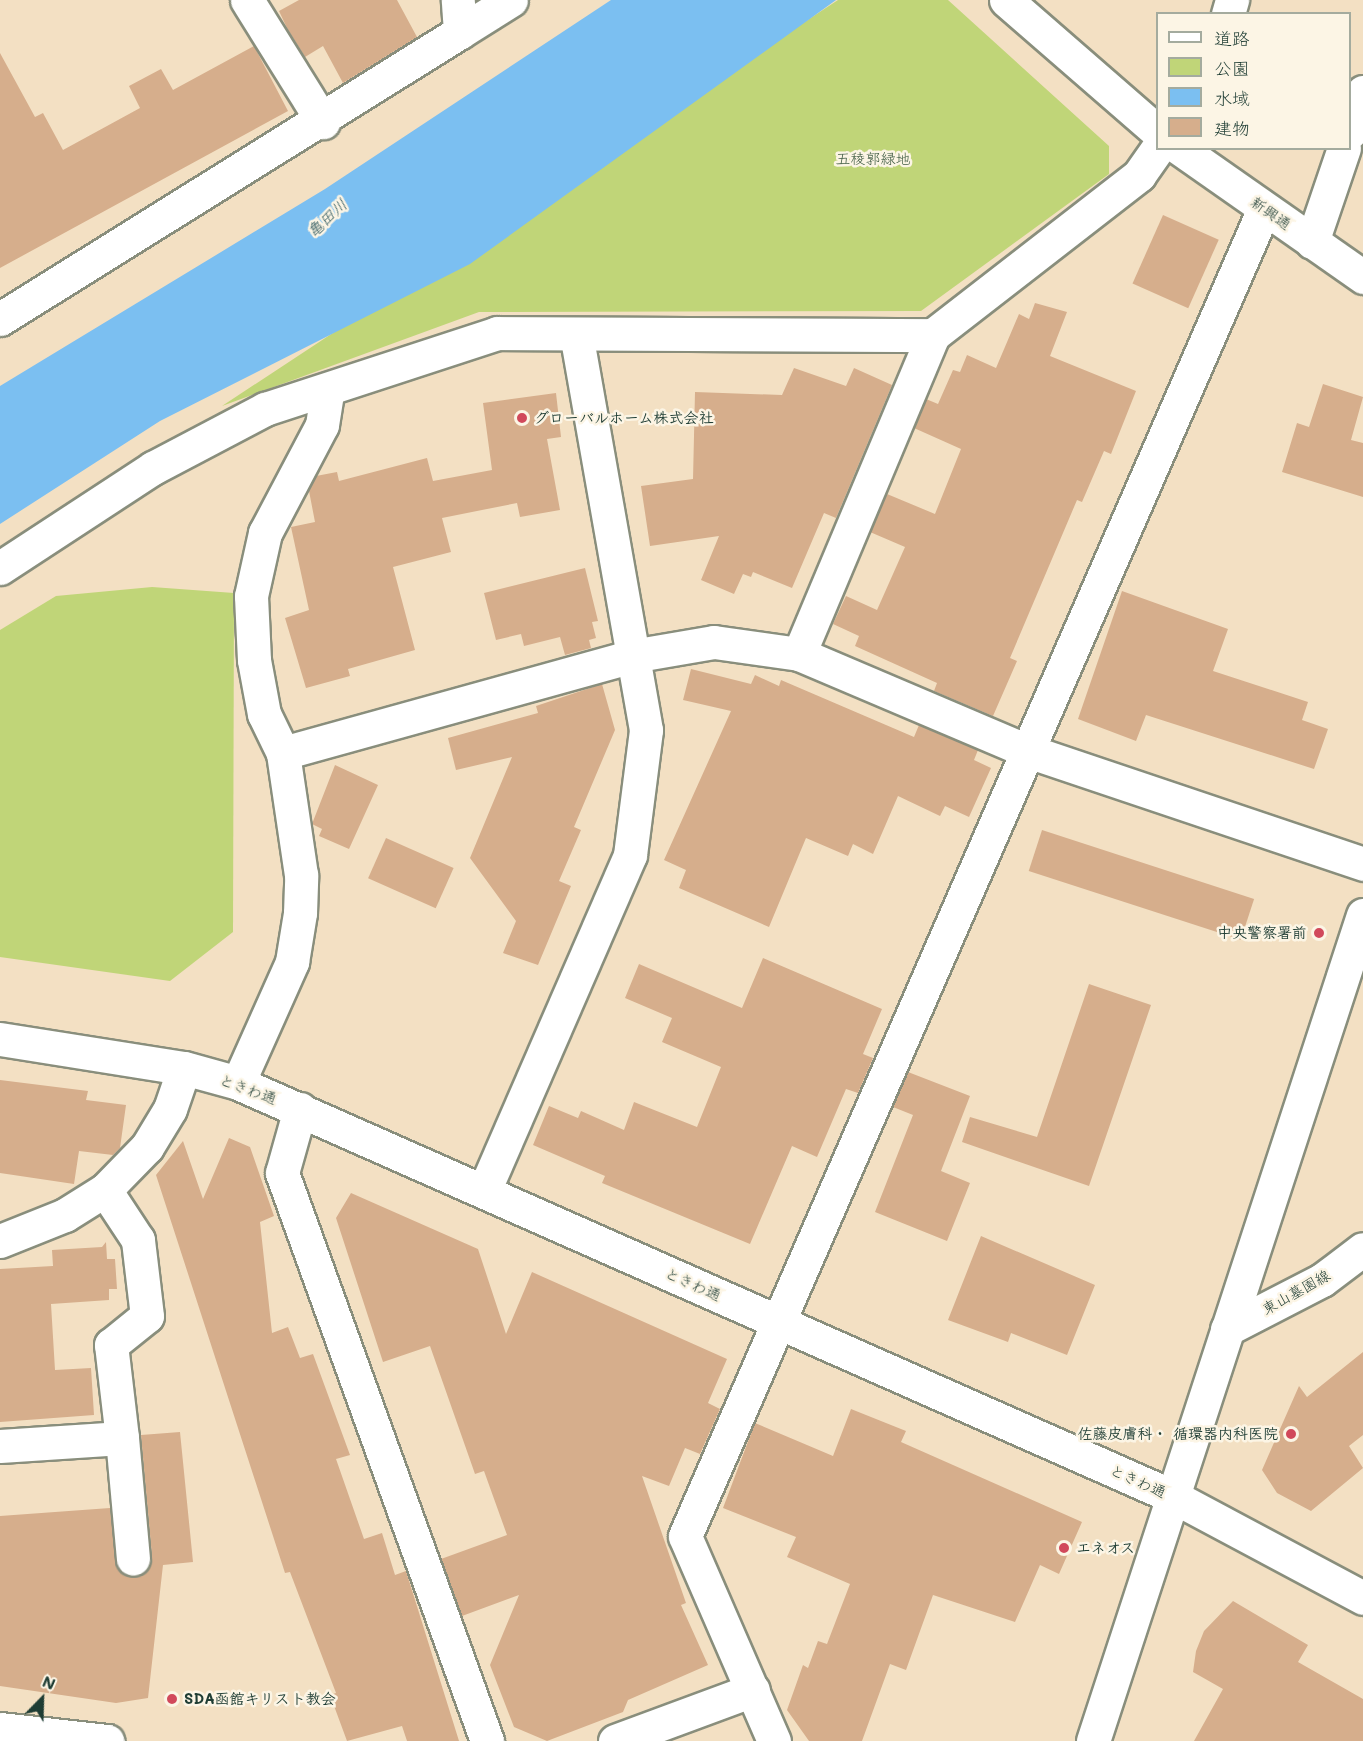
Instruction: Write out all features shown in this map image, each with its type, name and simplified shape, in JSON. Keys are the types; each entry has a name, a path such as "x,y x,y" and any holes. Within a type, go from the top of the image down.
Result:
{"street":[{"path":"248,0 323,122"},
{"path":"458,0 460,32"},
{"path":"0,319 323,122 511,0"},
{"path":"1006,0 1156,130"},
{"path":"1351,129 1363,92"},
{"path":"799,654 933,335 1139,175 1157,150"},
{"name":"新興通","path":"1182,150 1363,277"},
{"path":"1312,242 1343,150"},
{"path":"774,1741 685,1536 1025,750 1264,209"},
{"path":"0,568 153,468 265,409 497,333 578,338 933,335"},
{"path":"484,1191 630,855 646,730 578,338"},
{"path":"238,1083 292,962 300,913 301,875 283,753 264,714 251,596 265,533 322,425 328,389"},
{"path":"283,753 632,656 714,642 799,654 1025,750 1363,864"},
{"path":"1094,1741 1363,915"},
{"name":"ときわ通","path":"0,1039 184,1068 238,1083 1174,1497 1361,1593"},
{"path":"0,1241 65,1215 105,1190 147,1147 170,1109 184,1068"},
{"path":"300,1109 282,1173 487,1741"},
{"path":"105,1190 138,1240 147,1316 111,1345 133,1558"},
{"name":"東山墓園線","path":"1227,1329 1322,1280 1363,1249"},
{"path":"0,1446 122,1438"},
{"path":"615,1741 753,1690"},
{"path":"0,1729 107,1741"}],"green space":[{"name":"五稜郭緑地","path":"838,0 948,0 1109,146 1109,174 921,311 479,312 222,406"},
{"path":"152,587 234,593 233,932 170,981 0,957 0,630 56,596"}],"water":[{"name":"亀田川","path":"611,0 836,0 470,264 160,421 0,524 0,386 325,189"}],"building":[{"path":"299,0 397,0 417,37 343,83 323,46 305,57 287,28 279,11"},
{"path":"254,46 288,111 0,268 0,53 35,117 43,113 63,150 140,108 129,86 161,69 173,90"},
{"path":"1163,215 1219,240 1188,308 1132,284"},
{"path":"1035,303 1067,312 1050,356 1136,391 1111,454 1104,451 1082,502 1077,500 1010,658 1017,661 993,716 934,691 937,683 855,646 859,636 833,624 846,596 877,610 905,547 870,532 887,494 935,514 961,449 914,428 926,399 938,404 953,370 960,372 967,355 996,368 1019,314 1029,319"},
{"path":"794,368 846,386 854,368 892,385 836,518 824,513 792,588 753,572 751,577 743,574 734,594 701,580 719,536 650,546 641,486 693,479 695,392 782,395"},
{"path":"1323,384 1363,397 1351,440 1363,443 1363,497 1282,472 1297,423 1309,427"},
{"path":"556,393 561,437 547,439 560,510 520,517 517,503 442,518 451,552 393,567 415,650 348,669 350,676 306,688 285,618 309,610 291,527 315,522 309,491 316,476 337,472 339,481 427,458 433,481 492,470 483,403"},
{"path":"585,568 598,621 592,622 596,638 589,640 591,648 565,655 560,637 524,646 521,634 496,640 484,593"},
{"path":"1122,591 1228,629 1213,671 1308,702 1302,720 1328,729 1314,769 1146,715 1136,741 1078,719"},
{"path":"691,669 751,684 755,675 779,686 781,680 914,737 919,725 978,750 974,760 991,768 969,817 945,806 940,816 898,796 873,854 853,844 848,856 806,838 769,927 679,888 686,870 664,860 731,711 683,700"},
{"path":"602,684 615,730 574,827 581,830 559,881 571,886 538,965 503,953 516,921 470,858 512,757 456,770 448,738 538,713 536,706"},
{"path":"335,765 378,785 349,849 319,836 322,829 312,824"},
{"path":"1042,830 1254,899 1241,940 1029,871"},
{"path":"386,838 454,868 436,908 368,878"},
{"path":"763,958 882,1009 863,1054 873,1058 858,1093 846,1089 817,1157 792,1146 750,1244 602,1183 605,1176 533,1145 549,1106 578,1118 581,1111 624,1130 634,1102 697,1127 721,1067 662,1042 672,1018 625,998 639,964 742,1008"},
{"path":"1089,984 1151,1005 1089,1186 962,1142 970,1117 1037,1137"},
{"path":"908,1072 970,1096 941,1171 970,1183 947,1241 875,1212 913,1115 893,1107"},
{"path":"0,1080 88,1091 86,1100 126,1105 120,1148 113,1155 79,1151 74,1184 0,1173"},
{"path":"229,1138 250,1147 274,1216 260,1222 272,1333 288,1327 300,1358 313,1354 350,1455 336,1459 364,1539 382,1533 395,1575 406,1571 459,1741 407,1741 402,1726 347,1741 330,1695 336,1693 290,1572 285,1573 156,1175 183,1141 203,1199"},
{"path":"351,1193 478,1249 506,1334 532,1272 727,1359 708,1403 720,1409 700,1454 685,1448 669,1486 642,1476 686,1603 681,1605 708,1665 628,1700 623,1712 547,1741 514,1727 490,1665 519,1595 462,1616 441,1559 507,1535 484,1471 475,1474 430,1346 383,1362 336,1218"},
{"path":"981,1236 1095,1285 1067,1355 1011,1333 1008,1342 948,1320"},
{"path":"106,1242 107,1259 115,1259 117,1289 109,1289 109,1300 51,1304 55,1370 91,1368 94,1415 0,1422 0,1269 53,1266 52,1250 102,1247"},
{"path":"1363,1352 1363,1435 1349,1446 1363,1468 1311,1511 1277,1493 1262,1470 1299,1386 1307,1397"},
{"path":"851,1409 906,1431 901,1442 1082,1522 1059,1574 1040,1565 1015,1622 933,1595 906,1670 890,1664 862,1741 809,1741 787,1710 803,1665 808,1668 818,1641 827,1644 850,1584 787,1557 796,1537 723,1508 755,1423 833,1456"},
{"path":"180,1432 193,1562 163,1565 148,1698 116,1703 0,1686 0,1516 110,1508 117,1568 126,1575 143,1574 152,1556 141,1435"},
{"path":"1233,1601 1308,1645 1298,1662 1363,1699 1363,1741 1194,1741 1223,1689 1193,1672 1196,1651 1204,1631"}],"place":[{"name":"グローバルホーム株式会社","path":"522,418"},
{"name":"中央警察署前","path":"1319,933"},
{"name":"佐藤皮膚科・ 循環器内科医院","path":"1291,1434"},
{"name":"エネオス","path":"1064,1548"},
{"name":"SDA函館キリスト教会","path":"172,1699"}]}
